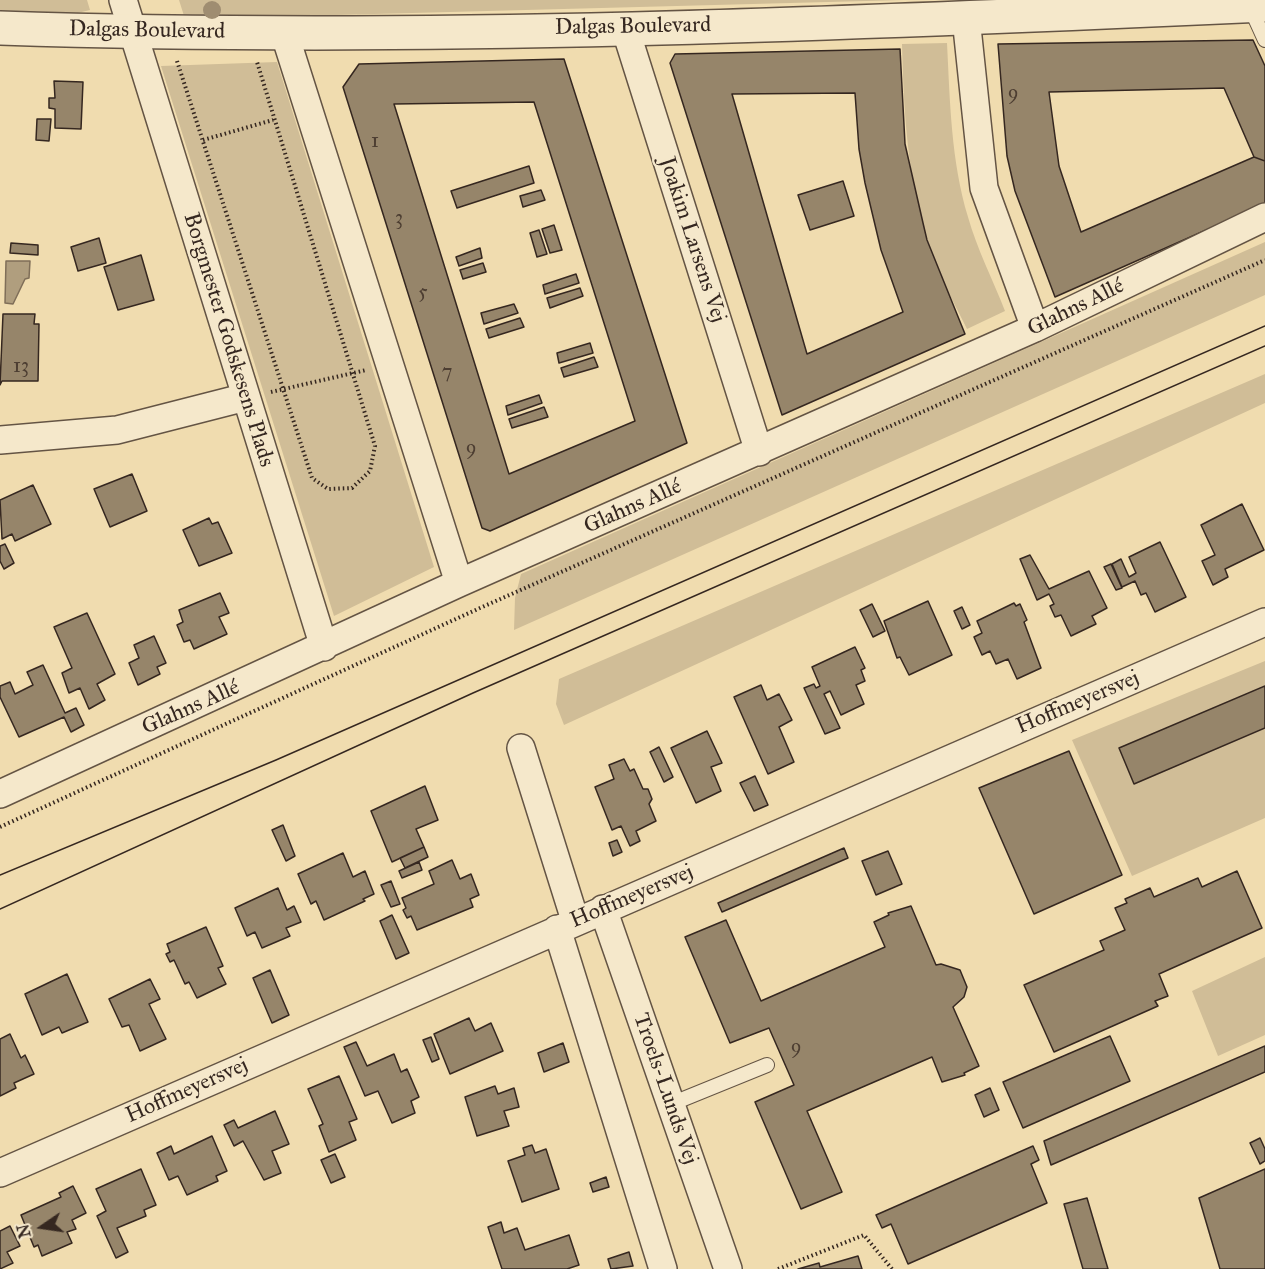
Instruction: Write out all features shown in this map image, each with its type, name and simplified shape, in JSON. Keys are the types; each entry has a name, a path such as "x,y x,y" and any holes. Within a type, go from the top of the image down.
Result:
{"street":[{"name":"Borgmester Godskesens Plads","path":"123,0 324,647"},
{"name":"Dalgas Boulevard","path":"0,28 134,32 625,28 966,18 1257,5"},
{"path":"966,18 984,188 1035,328"},
{"name":"Joakim Larsens Vej","path":"625,28 759,452"},
{"path":"284,32 459,583"},
{"name":"Glahns Allé","path":"0,794 459,583 1035,328 1265,217"},
{"path":"0,440 117,430 246,397"},
{"name":"Hoffmeyersvej","path":"0,1173 1265,621"},
{"path":"521,748 566,925 663,1269"},
{"name":"Troels-Lunds Vej","path":"603,909 728,1269"}],"lane":[{"path":"1257,5 1265,40"},
{"path":"671,1104 767,1065"}],"path":[{"path":"177,59 312,478 328,489 352,488 370,471 375,446 273,120 248,32"},
{"path":"202,140 273,120"},
{"name":"Glahns Allé","path":"0,827 480,608 1265,260"},
{"path":"1213,276 1216,281"},
{"path":"246,397 390,365"},
{"path":"778,1269 864,1235 892,1269"}],"shaded area":[{"path":"0,0 87,0 90,10 61,17 0,14"},
{"path":"179,0 904,0 185,19"},
{"path":"947,43 952,131 962,196 976,241 1005,311 967,329 947,290 927,239 909,157 904,101 902,44"},
{"path":"277,62 434,567 334,616 161,66"},
{"path":"1265,242 1265,295 514,630 515,598 521,574"},
{"path":"6,261 30,261 29,278 25,279 13,304 5,303"},
{"path":"1265,374 1265,403 564,725 556,704 559,679"},
{"path":"1265,661 1265,818 1132,876 1072,740"},
{"path":"1265,957 1265,1035 1218,1056 1192,991"}],"building":[{"path":"1253,40 1265,66 1265,204 1055,297 1015,191 1007,156 998,44","holes":["1224,88 1254,157 1081,232 1059,166 1049,92"]},
{"path":"900,49 905,144 923,223 927,240 965,334 782,415 670,63 675,54","holes":["855,93 859,149 881,250 903,312 807,354 732,94"]},
{"path":"564,59 687,443 490,531 482,528 343,87 359,64","holes":["534,102 635,421 509,474 394,104"]},
{"path":"54,81 83,82 81,129 55,128 55,109 49,108 49,98 55,98"},
{"path":"37,119 51,119 49,141 36,140"},
{"path":"529,166 534,183 457,208 451,191"},
{"path":"843,181 854,216 810,230 798,195"},
{"path":"541,190 545,200 523,207 520,196"},
{"path":"554,225 562,250 550,253 542,229"},
{"path":"539,230 547,254 537,257 530,233"},
{"path":"99,238 106,263 78,271 71,247"},
{"path":"11,243 38,245 38,255 10,253"},
{"path":"480,248 482,258 459,266 456,257"},
{"path":"141,255 154,300 118,310 104,267"},
{"path":"483,263 486,272 463,279 460,270"},
{"path":"576,274 579,283 545,294 543,285"},
{"path":"580,288 583,296 550,308 547,298"},
{"path":"514,304 518,313 484,324 481,313"},
{"path":"3,314 35,314 34,324 39,324 38,381 2,381 0,385"},
{"path":"520,318 524,327 489,338 486,329"},
{"path":"590,343 593,353 559,363 557,353"},
{"path":"594,357 598,367 564,377 561,368"},
{"path":"539,395 542,403 508,415 506,406"},
{"path":"544,407 548,417 512,428 509,419"},
{"path":"132,474 147,511 110,527 94,489"},
{"path":"33,485 51,524 15,541 12,534 2,539 0,500"},
{"path":"1242,504 1264,550 1225,569 1228,577 1213,585 1202,561 1215,555 1201,525"},
{"path":"209,518 212,524 218,522 232,553 199,566 183,530"},
{"path":"1160,542 1186,597 1155,612 1146,593 1141,595 1135,581 1122,587 1112,564 1121,559 1129,577 1136,573 1129,557"},
{"path":"5,544 14,563 4,569 0,561 0,546"},
{"path":"1030,555 1049,589 1089,571 1107,608 1092,616 1096,624 1071,636 1061,615 1055,617 1050,606 1054,604 1049,594 1037,600 1020,559"},
{"path":"1111,564 1122,588 1116,590 1104,567"},
{"path":"220,593 229,613 219,617 227,634 194,649 190,640 184,642 177,625 183,622 179,610"},
{"path":"928,601 952,655 909,675 900,657 897,658 884,621"},
{"path":"1014,603 1016,606 1020,604 1027,620 1024,622 1041,668 1017,679 1008,659 996,664 990,651 982,655 974,637 982,633 977,621"},
{"path":"872,604 885,631 873,637 860,610"},
{"path":"962,607 970,625 962,629 954,611"},
{"path":"87,613 115,674 97,684 105,700 89,709 80,688 69,693 62,673 72,668 54,627"},
{"path":"154,636 166,663 157,667 160,674 138,685 129,663 139,658 134,645"},
{"path":"855,647 865,668 861,670 865,681 856,685 864,704 841,715 830,691 824,694 840,728 825,734 804,688 814,684 816,688 820,686 812,667"},
{"path":"43,665 65,713 76,708 84,725 71,732 64,717 19,737 0,697 0,686 10,682 15,694 33,685 27,672"},
{"path":"761,685 767,700 779,694 792,720 779,727 794,762 768,774 734,697"},
{"path":"1265,686 1265,728 1134,784 1119,748"},
{"path":"707,731 722,763 711,767 721,791 696,803 671,748"},
{"path":"659,747 673,777 664,782 650,752"},
{"path":"1069,751 1122,875 1034,914 979,788"},
{"path":"624,759 630,771 634,769 643,789 648,789 652,799 649,804 656,821 636,831 640,841 630,846 621,826 612,830 595,787 614,779 609,765"},
{"path":"755,776 768,805 754,811 740,783"},
{"path":"425,786 438,820 416,829 424,847 392,862 371,811"},
{"path":"283,825 295,856 286,861 272,830"},
{"path":"617,840 622,852 613,856 609,843"},
{"path":"424,847 428,857 405,868 400,858"},
{"path":"844,848 848,858 722,912 718,903"},
{"path":"888,851 902,884 876,895 862,861"},
{"path":"343,853 353,877 365,871 374,894 363,899 365,901 324,920 316,901 311,904 298,874"},
{"path":"452,860 460,879 471,874 479,895 470,899 473,907 417,930 411,916 407,918 403,910 406,908 402,898 434,884 429,871"},
{"path":"419,862 422,870 402,878 399,871"},
{"path":"1237,871 1262,928 1159,974 1168,996 1155,1001 1158,1006 1054,1052 1024,985 1104,950 1100,941 1125,930 1115,908 1127,903 1125,899 1150,888 1154,897 1198,878 1202,887"},
{"path":"391,881 400,904 391,907 381,885"},
{"path":"278,888 287,910 294,906 301,922 286,928 290,936 262,948 255,932 247,936 235,908"},
{"path":"911,906 936,965 941,964 960,970 967,987 964,997 953,1007 979,1066 964,1073 965,1075 942,1082 932,1057 807,1111 842,1192 801,1209 755,1102 794,1085 769,1028 730,1043 685,937 726,920 761,1001 885,947 874,922 889,915 888,913"},
{"path":"392,915 409,953 396,959 380,921"},
{"path":"206,927 223,966 218,968 226,984 197,998 189,982 185,984 174,960 170,962 166,954 170,952 167,944"},
{"path":"270,970 289,1015 272,1023 253,978"},
{"path":"67,974 88,1022 62,1033 59,1027 42,1035 25,994"},
{"path":"150,979 160,999 149,1004 166,1039 140,1051 129,1025 122,1027 109,999"},
{"path":"469,1018 475,1031 491,1023 503,1051 450,1074 434,1034"},
{"path":"10,1034 21,1058 25,1055 34,1074 14,1083 16,1088 0,1096 0,1039"},
{"path":"1110,1036 1130,1081 1023,1128 1003,1082"},
{"path":"431,1037 439,1059 432,1062 423,1040"},
{"path":"356,1042 367,1066 394,1054 401,1072 407,1069 419,1097 411,1101 415,1113 392,1123 378,1091 365,1096 344,1047"},
{"path":"563,1043 569,1062 544,1072 538,1053"},
{"path":"1265,1046 1265,1072 1051,1165 1044,1141"},
{"path":"339,1076 357,1119 349,1122 356,1140 329,1152 319,1126 323,1124 308,1089"},
{"path":"495,1086 498,1094 514,1088 519,1107 504,1111 509,1126 477,1136 465,1097"},
{"path":"990,1088 999,1110 984,1117 975,1095"},
{"path":"275,1111 289,1144 272,1151 281,1173 264,1180 243,1141 234,1146 224,1125 234,1120 238,1128"},
{"path":"212,1136 227,1171 216,1176 218,1181 187,1195 178,1176 169,1180 157,1153 171,1146 174,1154"},
{"path":"1260,1138 1265,1149 1265,1161 1260,1164 1250,1143"},
{"path":"532,1145 535,1153 546,1149 559,1189 522,1202 508,1161 525,1155 523,1148"},
{"path":"1033,1146 1039,1160 1031,1164 1047,1203 908,1264 891,1224 882,1228 876,1215"},
{"path":"335,1154 345,1177 331,1183 321,1160"},
{"path":"141,1169 156,1205 144,1210 146,1216 117,1228 128,1252 116,1258 97,1216 106,1211 96,1189"},
{"path":"1265,1169 1265,1269 1220,1269 1199,1198"},
{"path":"606,1177 609,1187 593,1192 590,1183"},
{"path":"73,1186 86,1213 72,1220 76,1229 67,1232 72,1243 42,1256 38,1245 34,1247 21,1215 61,1197 59,1193"},
{"path":"1087,1198 1108,1269 1083,1269 1064,1204"},
{"path":"501,1222 504,1233 517,1228 525,1250 569,1235 579,1265 567,1269 502,1269 488,1227"},
{"path":"10,1226 20,1246 7,1252 13,1263 0,1269 0,1231"},
{"path":"629,1252 633,1266 611,1269 608,1259"},
{"path":"858,1256 862,1269 798,1269 819,1263 820,1267"}],"tram line":[{"path":"0,875 276,760 1265,326"},
{"path":"0,909 473,693 1265,346"}]}
